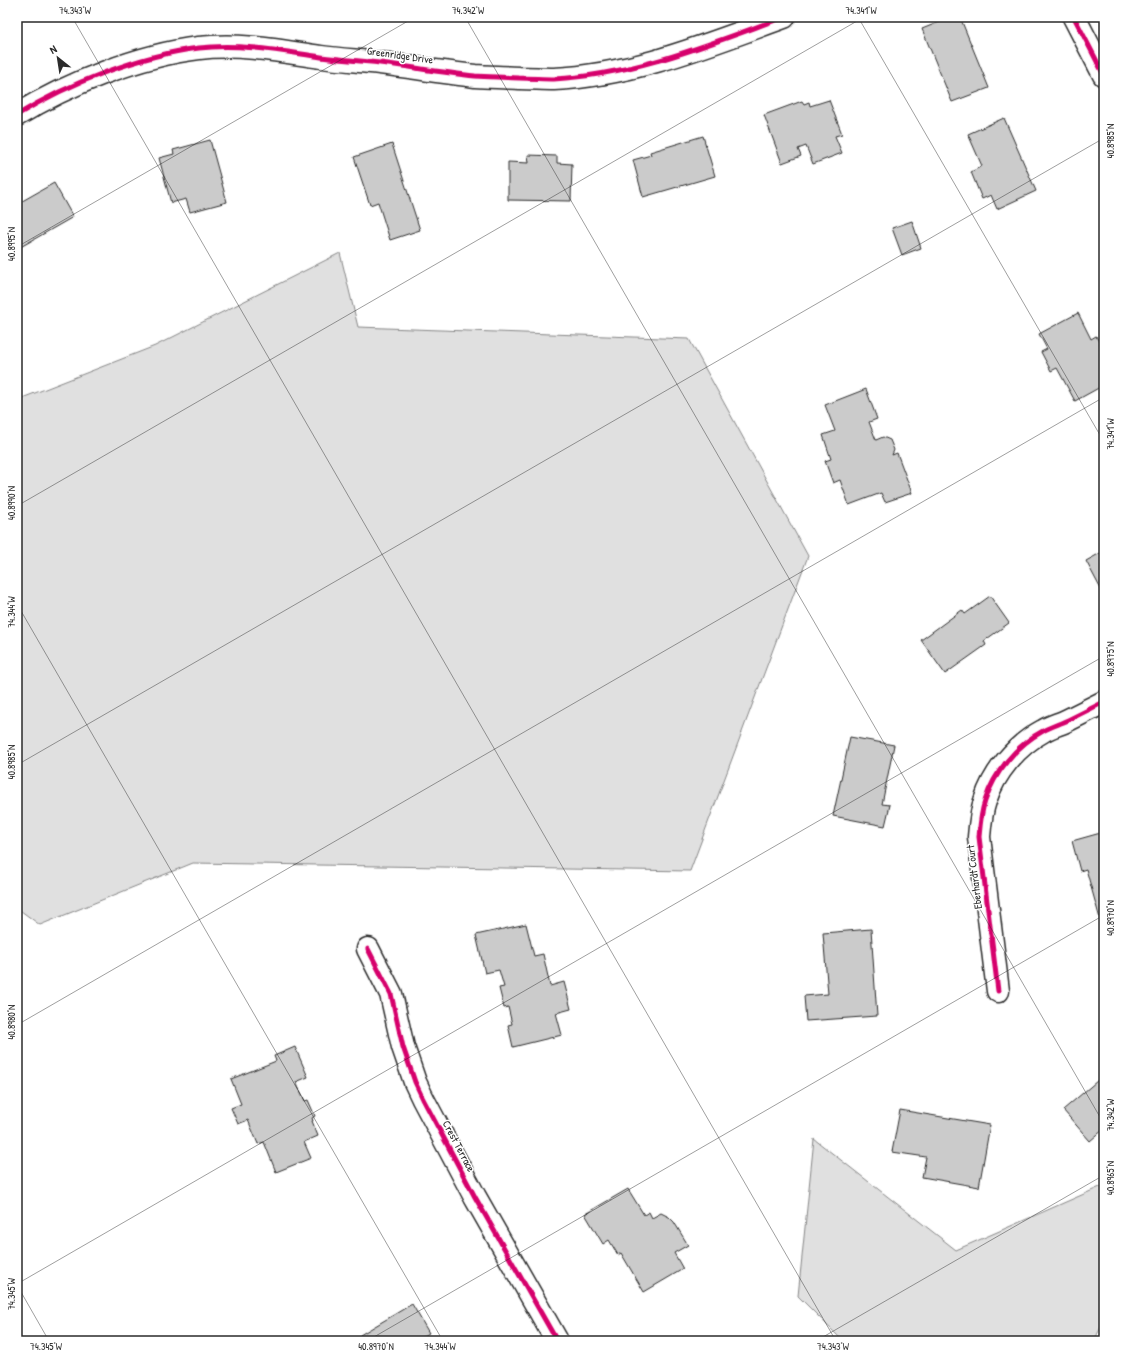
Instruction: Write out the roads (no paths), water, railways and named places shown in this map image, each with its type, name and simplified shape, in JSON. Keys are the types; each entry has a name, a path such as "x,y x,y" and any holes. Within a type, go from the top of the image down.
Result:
{"street":[{"name":"Greenridge Drive","path":"17,115 76,84 163,54 200,48 237,46 328,58 359,60 476,76 554,79 609,72 645,65 676,56 784,17"},
{"path":"1074,17 1104,75"},
{"name":"Eberhardt Court","path":"998,991 979,837 985,800 992,784 1002,768 1014,753 1028,741 1043,731 1104,702"},
{"name":"Crest Terrace","path":"368,949 391,994 403,1047 415,1082 423,1099 475,1197 557,1341"}]}
